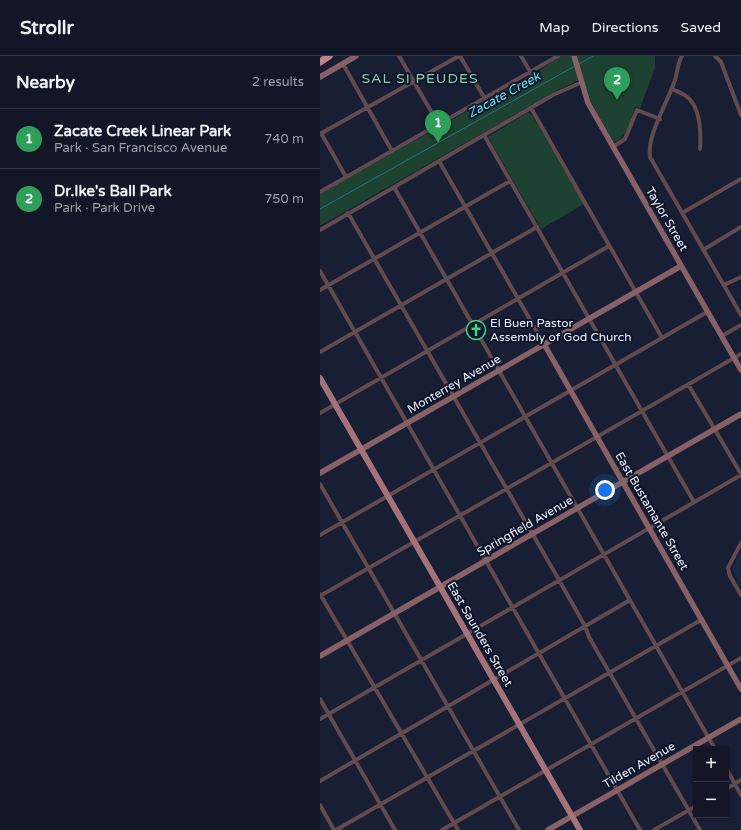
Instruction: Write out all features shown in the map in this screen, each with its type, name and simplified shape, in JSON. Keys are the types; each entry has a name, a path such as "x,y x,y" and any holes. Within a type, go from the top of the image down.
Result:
{"highway":[{"path":"320,62 329,56"}],"main road":[{"name":"East Saunders Street","path":"320,378 580,830"}],"street":[{"path":"320,77 356,56"},
{"path":"399,56 439,125"},
{"path":"346,177 320,133 459,56 485,99"},
{"path":"521,56 531,73"},
{"path":"320,192 531,73 558,56"},
{"name":"Taylor Street","path":"574,56 588,103 741,370"},
{"path":"682,56 650,150 652,162 741,315"},
{"path":"715,56 721,62 741,115"},
{"path":"343,64 392,151"},
{"path":"320,230 580,80"},
{"path":"672,89 686,95 692,102 701,131 700,149"},
{"path":"531,108 662,338"},
{"path":"613,147 624,139 637,110 660,120"},
{"path":"484,135 694,502"},
{"path":"439,161 544,344"},
{"path":"682,213 741,179"},
{"path":"320,290 510,181"},
{"path":"394,187 713,746"},
{"path":"348,214 533,534 610,673 700,830"},
{"path":"320,352 537,227"},
{"path":"703,250 741,227"},
{"path":"320,413 609,246"},
{"name":"Monterrey Avenue","path":"320,473 681,266"},
{"path":"320,271 640,830"},
{"path":"724,285 741,277"},
{"path":"320,535 707,312"},
{"path":"722,336 741,325"},
{"name":"East Bustamante Street","path":"544,344 741,689"},
{"path":"458,830 320,595 741,354"},
{"path":"320,718 741,475 688,384"},
{"name":"Springfield Avenue","path":"320,656 741,414"},
{"path":"320,484 519,830"},
{"path":"741,543 728,568 730,576 741,595"},
{"path":"320,781 630,600"},
{"path":"321,808 335,830 381,805 701,620"},
{"path":"442,830 741,658"},
{"path":"320,699 395,830"},
{"name":"Tilden Avenue","path":"548,830 741,719"},
{"path":"729,773 741,794"},
{"path":"729,787 741,780"},
{"path":"654,830 693,808"}],"shaded area":[{"path":"741,551 741,586 732,569"}],"green space":[{"path":"561,56 655,56 655,68 640,108 635,107 626,131 616,142 613,141 591,102 583,78 554,92 320,226 320,194 540,70"},
{"path":"528,112 532,115 584,204 541,229 488,137"}],"waterway":[{"name":"Zacate Creek","path":"579,64 593,56"},
{"name":"Zacate Creek","path":"320,209 575,66"}],"place":[{"name":"Dr.Ike's Ball Park","path":"617,100"},
{"name":"Zacate Creek Linear Park","path":"438,143"},
{"name":"El Buen Pastor Assembly of God Church","path":"476,330"}],"district":[{"name":"SAL SI PEUDES","path":"420,78"}]}
